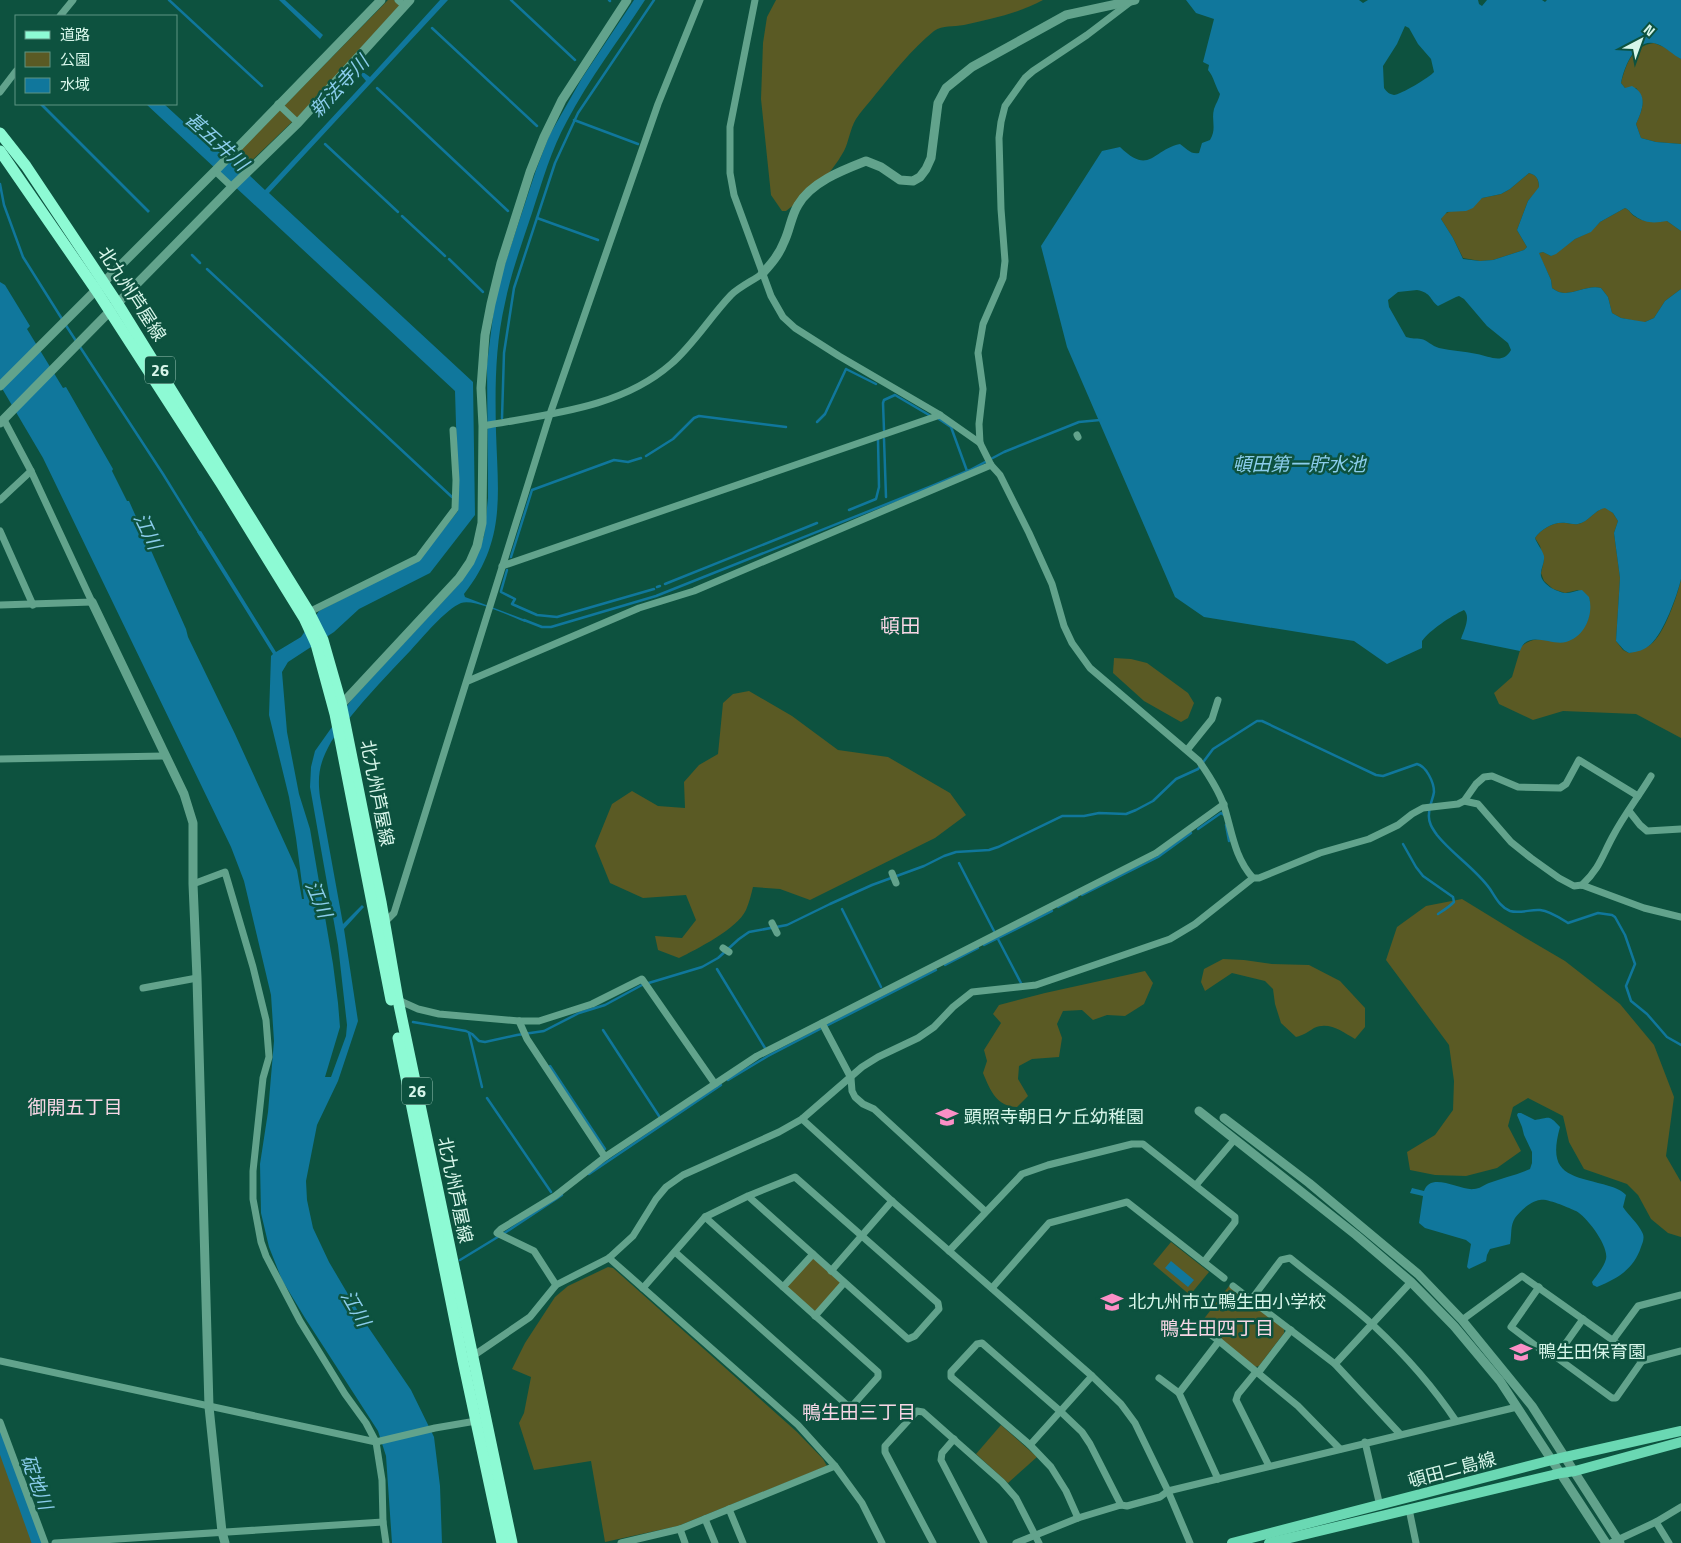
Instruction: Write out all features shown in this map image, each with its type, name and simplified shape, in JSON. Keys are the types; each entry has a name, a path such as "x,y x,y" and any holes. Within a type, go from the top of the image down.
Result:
{"main road":[{"name":"北九州芦屋線","path":"0,133 26,166 307,615 320,642 341,703 380,924 467,1359 512,1543"},
{"name":"北九州芦屋線","path":"0,151 100,286"},
{"name":"北九州芦屋線","path":"320,642 354,806 398,1000 467,1359 476,1421 502,1543"},
{"name":"頓田二島線","path":"1232,1543 1552,1460 1681,1431"},
{"name":"頓田二島線","path":"1269,1543 1575,1471 1681,1442"}],"street":[{"path":"61,15 73,0"},
{"path":"0,386 381,0"},
{"path":"334,714 341,703 459,578 470,562 477,546 482,523 483,426 481,388 485,335 490,304 530,172 544,137 562,100 627,0"},
{"path":"380,924 394,913 550,414 658,104 700,0"},
{"path":"755,0 730,126 730,173 734,195 771,296 783,317 795,328 940,415 980,443"},
{"path":"483,426 593,406 637,387 654,377 672,364 732,294 762,274 776,258 799,204 808,192 831,177 866,161 881,167 900,180 912,181 920,177 926,170 931,158 938,103 946,88 972,67 1066,15 1133,0"},
{"path":"1133,0 1033,71 1025,78 1005,106 999,138 1005,261 1002,278 983,324 978,353 983,389 978,424 980,443 991,465 1000,475 1029,534 1052,584 1064,626 1072,643 1090,668 1199,761 1224,804 1240,860 1253,878"},
{"path":"225,1543 222,1532 209,1407 198,978 193,884 193,823 184,794 164,756 32,471 4,420 232,187 298,123 404,2"},
{"path":"0,92 15,72"},
{"path":"278,104 298,123"},
{"path":"214,171 232,187"},
{"path":"502,566 940,415"},
{"path":"307,615 418,558 455,509 456,480 453,430"},
{"path":"468,681 639,608 694,591 991,465"},
{"path":"0,500 32,471"},
{"path":"0,531 33,605"},
{"path":"0,605 92,602"},
{"path":"1187,750 1212,719 1218,700"},
{"path":"0,760 164,756"},
{"path":"1464,801 1476,784 1484,777 1492,776 1518,787 1560,788 1566,784 1579,760 1638,796"},
{"path":"1582,885 1593,875 1602,861 1613,835 1651,776"},
{"path":"467,1359 530,1317 556,1284 609,1258 633,1236 656,1199 666,1188 683,1175 779,1132 802,1119 862,1067 878,1057 918,1038 934,1027 954,1006 972,992 1036,985 1170,939 1195,924 1253,878 1259,878 1320,853 1369,839 1398,825 1423,808 1451,806 1464,801 1478,804 1511,842 1545,868 1574,886 1582,885 1644,908 1681,917"},
{"path":"556,1284 534,1251 497,1233 555,1196 605,1157 757,1056 1156,853 1224,804"},
{"path":"1629,811 1647,831 1681,829"},
{"path":"193,884 225,872 253,967 266,1020 268,1057 263,1078 253,1171 253,1199 261,1242 266,1256 300,1321 345,1394 366,1423 376,1442 382,1480 383,1522 386,1543"},
{"path":"892,873 896,883"},
{"path":"772,923 777,933"},
{"path":"143,988 198,978"},
{"path":"398,1000 418,1009 439,1014 539,1021 592,1004 642,980 714,1084"},
{"path":"520,1021 527,1039 605,1157"},
{"path":"822,1023 851,1078 852,1091 855,1097 863,1104 874,1108 985,1211"},
{"path":"1199,1111 1356,1235 1411,1282 1454,1326 1517,1406 1606,1543"},
{"path":"1224,1118 1309,1184 1418,1274 1462,1320 1532,1406 1575,1471 1617,1542 1681,1507"},
{"path":"802,1119 892,1201 1092,1376 1121,1404 1135,1423 1168,1491 1190,1543"},
{"path":"1196,1185 1235,1139"},
{"path":"950,1251 985,1211 1022,1174 1048,1165 1132,1144 1144,1144 1235,1217 1236,1222 1204,1262"},
{"path":"642,1288 706,1217 748,1196 795,1177 938,1303 939,1309 914,1336 908,1339 748,1196"},
{"path":"831,1271 892,1201"},
{"path":"992,1288 1049,1224 1127,1202 1224,1278"},
{"path":"674,1252 847,1405 853,1406 878,1377 878,1372 706,1217"},
{"path":"784,1287 813,1254"},
{"path":"609,1258 798,1424 835,1466 862,1503 882,1543"},
{"path":"1251,1300 1281,1260 1290,1258 1372,1324 1403,1354 1435,1390 1456,1421"},
{"path":"1462,1320 1522,1276 1642,1361"},
{"path":"1335,1364 1411,1282"},
{"path":"815,1316 844,1283"},
{"path":"1233,1286 1335,1364 1400,1434"},
{"path":"1538,1288 1511,1327 1612,1398 1616,1398 1642,1361 1681,1351"},
{"path":"1613,1340 1638,1306 1681,1295"},
{"path":"1556,1357 1583,1319"},
{"path":"1199,1326 1298,1406 1340,1449"},
{"path":"1268,1466 1236,1400 1238,1394 1290,1330"},
{"path":"1179,1393 1218,1341"},
{"path":"1078,1518 1066,1491 1051,1467 1030,1445 951,1377 951,1372 977,1344 982,1343 1082,1432 1121,1505"},
{"path":"0,1361 376,1442 435,1428 476,1421"},
{"path":"1030,1445 1092,1376"},
{"path":"1159,1378 1179,1393 1218,1479"},
{"path":"1016,1543 1078,1518 1121,1505 1127,1506 1160,1497 1168,1491 1517,1406"},
{"path":"932,1543 885,1452 885,1446 916,1411 923,1412 1002,1482 1016,1498 1039,1543"},
{"path":"0,1422 45,1543"},
{"path":"954,1439 942,1453 941,1460 984,1543"},
{"path":"1365,1442 1380,1506"},
{"path":"621,1543 680,1529 835,1466"},
{"path":"729,1509 743,1543"},
{"path":"1409,1509 1416,1543"},
{"path":"705,1519 715,1543"},
{"path":"55,1543 383,1522"},
{"path":"1656,1522 1669,1543"},
{"path":"680,1529 686,1543"}],"green space":[{"path":"388,0 394,0 400,5 297,118 284,106"},
{"path":"776,0 1043,0 1025,9 1005,15 934,31 903,62 858,116 844,151 832,169 802,198 786,211 782,211 771,195 761,99 763,43 767,17"},
{"path":"1654,43 1664,47 1681,59 1681,144 1656,142 1641,138 1636,124 1642,110 1641,97 1636,88 1625,88 1621,83 1625,69 1635,52 1646,45"},
{"path":"280,110 292,122 244,168 233,158"},
{"path":"1529,173 1537,178 1539,188 1528,201 1517,230 1527,247 1524,250 1493,260 1480,261 1463,258 1441,219 1444,214 1482,198 1501,194"},
{"path":"1625,208 1638,219 1650,222 1667,221 1681,231 1681,289 1665,301 1654,318 1645,322 1621,318 1612,313 1608,297 1601,288 1594,287 1570,293 1558,292 1552,288 1551,280 1539,254 1543,252 1551,256 1575,239 1590,232 1600,222"},
{"path":"1605,507 1613,513 1618,521 1614,533 1620,578 1616,641 1623,650 1629,653 1641,649 1649,646 1656,639 1670,614 1681,579 1681,738 1636,714 1563,711 1533,720 1499,704 1494,693 1512,677 1521,647 1526,643 1536,640 1565,642 1585,626 1589,616 1590,601 1578,590 1565,593 1553,589 1544,581 1541,573 1544,560 1540,546 1535,538 1548,526 1557,523 1582,523"},
{"path":"1114,658 1131,659 1147,663 1188,693 1194,703 1188,718 1181,722 1144,701 1113,673"},
{"path":"749,691 792,716 838,750 888,757 950,793 966,815 935,838 810,900 780,889 753,887 746,910 734,924 716,938 679,958 658,950 655,936 682,938 696,920 686,895 643,898 610,883 595,846 612,804 632,791 658,806 685,808 684,782 699,765 718,754 723,703 733,694"},
{"path":"1462,899 1565,961 1620,1004 1654,1045 1674,1097 1666,1156 1681,1182 1681,1237 1668,1233 1651,1219 1638,1195 1627,1184 1584,1169 1569,1142 1563,1116 1528,1098 1513,1107 1508,1126 1521,1151 1497,1168 1466,1176 1435,1175 1410,1170 1407,1152 1435,1135 1453,1110 1454,1081 1449,1045 1386,960 1397,927 1426,906"},
{"path":"1223,959 1272,964 1309,965 1340,981 1365,1008 1365,1027 1355,1039 1336,1028 1325,1026 1314,1028 1296,1037 1281,1023 1273,989 1265,981 1232,973 1205,991 1201,982 1204,969"},
{"path":"1145,971 1153,983 1144,1004 1125,1016 1107,1015 1093,1020 1082,1010 1063,1011 1057,1024 1062,1038 1059,1057 1032,1059 1019,1066 1018,1079 1028,1096 1017,1107 999,1101 988,1085 983,1073 987,1061 984,1050 1001,1023 993,1014 999,1005"},
{"path":"1171,1242 1209,1272 1190,1295 1153,1264"},
{"path":"813,1258 841,1283 816,1312 787,1287"},
{"path":"608,1267 613,1268 797,1432 823,1459 827,1466 678,1526 605,1542 591,1461 534,1470 519,1423 524,1413 531,1377 512,1369 525,1343 555,1297 568,1286"},
{"path":"1229,1286 1284,1328 1284,1333 1259,1366 1255,1367 1200,1324"},
{"path":"1001,1425 1037,1457 1008,1483 976,1454"},
{"path":"0,1437 2,1443 37,1543 0,1543"}],"water":[{"path":"279,0 285,0 323,35 320,39"},
{"name":"江川","path":"440,0 448,0 269,193 473,382 475,515 430,573 359,609 334,632 288,662 282,672 287,732 299,794 310,829 338,1003 340,1027 325,1077 331,1077 346,1036 347,1025 338,945 310,787 311,767 315,751 352,699 461,582 477,555 484,536 488,498 487,364 494,308 502,273 549,136 582,78 634,0 645,0 585,90 556,143 507,292 497,351 496,432 498,497 496,517 487,555 478,574 464,594 465,597 526,620 525,622 493,609 467,602 461,603 448,611 378,685 337,734 324,756 320,768 320,797 343,924 362,905 364,907 344,929 358,1021 338,1081 317,1125 306,1181 307,1200 313,1228 329,1262 362,1318 411,1390 434,1437 440,1486 442,1543 392,1543 386,1456 378,1431 282,1280 269,1247 261,1213 260,1164 268,1112 274,1041 271,995 244,881 231,847 43,458 0,385 0,282 5,285 30,326 27,329 63,388 66,387 113,469 112,471 127,501 129,501 188,637 297,870 302,899 304,899 289,797 269,715 271,656 273,654 197,532 201,531 276,652 301,637 319,611 419,560 458,511 455,391 147,105 165,105 212,148 233,160 265,190 366,81 361,75 363,72 370,77"},
{"name":"頓田第一貯水池","path":"1186,0 1359,0 1363,3 1368,0 1478,0 1482,6 1487,0 1542,0 1545,2 1547,0 1681,0 1681,59 1657,44 1643,44 1628,62 1621,83 1625,88 1632,86 1641,94 1643,103 1636,124 1641,138 1656,142 1681,144 1681,231 1667,221 1647,222 1633,215 1625,208 1600,222 1591,232 1575,239 1556,254 1551,256 1543,252 1539,253 1551,280 1552,288 1558,292 1570,293 1594,287 1601,288 1608,297 1612,313 1621,318 1645,322 1654,318 1665,301 1681,289 1681,579 1665,623 1649,646 1629,653 1616,641 1620,578 1614,533 1618,521 1613,513 1605,508 1582,523 1552,524 1535,538 1544,556 1541,573 1542,579 1555,590 1569,593 1582,590 1589,597 1589,617 1583,630 1573,639 1566,642 1528,641 1523,644 1520,651 1461,639 1467,620 1464,610 1430,632 1422,641 1422,648 1387,664 1354,641 1204,617 1175,597 1067,347 1041,246 1102,151 1120,147 1138,160 1145,160 1151,159 1180,144 1191,152 1199,153 1202,143 1210,140 1214,128 1214,109 1220,94 1208,70 1209,65 1203,62 1214,19 1196,13","holes":["1405,26 1409,28 1418,44 1431,59 1434,72 1415,85 1394,95 1388,93 1384,88 1383,66 1397,44","1529,173 1536,176 1538,180 1539,187 1528,201 1517,230 1527,247 1524,250 1493,260 1463,259 1441,219 1447,212 1466,211 1473,208 1482,198 1501,194","1422,291 1438,306 1459,296 1464,299 1487,326 1508,343 1511,350 1508,355 1496,358 1439,348 1423,340 1406,337 1389,307 1388,300 1398,292"]},
{"path":"40,105 44,105 150,211 148,213"},
{"path":"1518,1113 1535,1120 1551,1119 1560,1127 1557,1156 1560,1165 1565,1171 1574,1176 1616,1188 1626,1195 1623,1207 1640,1229 1643,1234 1643,1240 1634,1261 1624,1272 1611,1280 1597,1287 1593,1285 1592,1282 1606,1259 1606,1253 1601,1240 1581,1214 1553,1202 1540,1200 1526,1207 1513,1221 1510,1244 1490,1249 1486,1261 1469,1269 1467,1267 1471,1244 1466,1240 1425,1228 1419,1223 1423,1196 1410,1193 1412,1188 1424,1191 1428,1185 1439,1182 1476,1189 1530,1169 1532,1152 1524,1135"},
{"path":"1171,1261 1194,1280 1188,1287 1165,1268"}],"waterway":[{"path":"169,0 262,86"},
{"path":"511,0 575,60"},
{"path":"502,418 504,353 514,288 555,163 578,113 654,0"},
{"path":"432,28 537,126"},
{"path":"377,88 508,211"},
{"path":"574,120 638,144"},
{"path":"325,144 398,212"},
{"path":"0,184 4,205 23,257 62,319"},
{"path":"402,216 445,256"},
{"path":"537,218 598,240"},
{"path":"192,255 200,263"},
{"path":"449,259 483,292"},
{"path":"207,269 452,497"},
{"path":"65,324 200,534"},
{"path":"817,422 825,414 846,369 876,384"},
{"path":"884,430 883,403 884,400 895,395 929,415"},
{"path":"646,456 673,439 694,418 699,416 786,427"},
{"path":"939,419 951,427 967,471"},
{"path":"524,620 542,627 551,627 656,596 932,486 970,470 1004,452 1079,422 1100,420"},
{"path":"884,439 886,497"},
{"path":"849,510 876,499 879,487 878,440"},
{"path":"511,557 532,490 614,460 628,462 641,458"},
{"path":"665,584 817,523"},
{"path":"501,591 507,570"},
{"path":"501,592 515,599 512,604 537,615 557,617 654,589"},
{"path":"413,1022 466,1031 479,1041 485,1042 544,1031 579,1013 605,1005 642,985 702,967 718,958 749,932 787,925 872,885 924,866 944,856 956,852 989,850 998,847 1062,816 1084,816 1099,813 1126,814 1136,810 1153,801 1176,779 1198,769 1213,749 1257,721 1262,721 1376,775 1383,776 1417,764 1420,765 1429,775 1434,788 1429,817 1432,827 1443,842 1471,868 1504,907 1514,912 1544,911 1568,923 1598,913 1615,917 1625,935 1635,964 1626,986 1631,1001 1647,1014 1667,1037 1681,1045"},
{"path":"1198,829 1221,813 1224,815"},
{"path":"1226,825 1229,841"},
{"path":"1082,895 1158,857 1191,833"},
{"path":"1403,844 1423,876 1453,897 1454,902 1438,914"},
{"path":"959,863 994,931"},
{"path":"1058,907 1077,897"},
{"path":"842,909 881,987"},
{"path":"984,945 1052,911"},
{"path":"998,939 1022,985"},
{"path":"945,965 978,948"},
{"path":"717,969 765,1048"},
{"path":"828,1025 936,970"},
{"path":"728,1080 768,1056 820,1029"},
{"path":"603,1030 659,1116"},
{"path":"469,1033 482,1087"},
{"path":"550,1066 605,1149"},
{"path":"589,1174 721,1085"},
{"path":"487,1098 551,1192"},
{"path":"460,1260 562,1195"},
{"name":"碇地川","path":"0,1434 39,1543"}],"place":[{"name":"顕照寺朝日ケ丘幼稚園","path":"947,1117"},
{"name":"北九州市立鴨生田小学校","path":"1112,1302"},
{"name":"鴨生田保育園","path":"1521,1352"}],"district":[{"name":"頓田","path":"900,626"},
{"name":"御開五丁目","path":"75,1107"},
{"name":"鴨生田四丁目","path":"1217,1328"},
{"name":"鴨生田三丁目","path":"859,1412"}],"water label":[{"name":"新法寺川","path":"339,86"},
{"name":"甚五井川","path":"217,141"}]}
